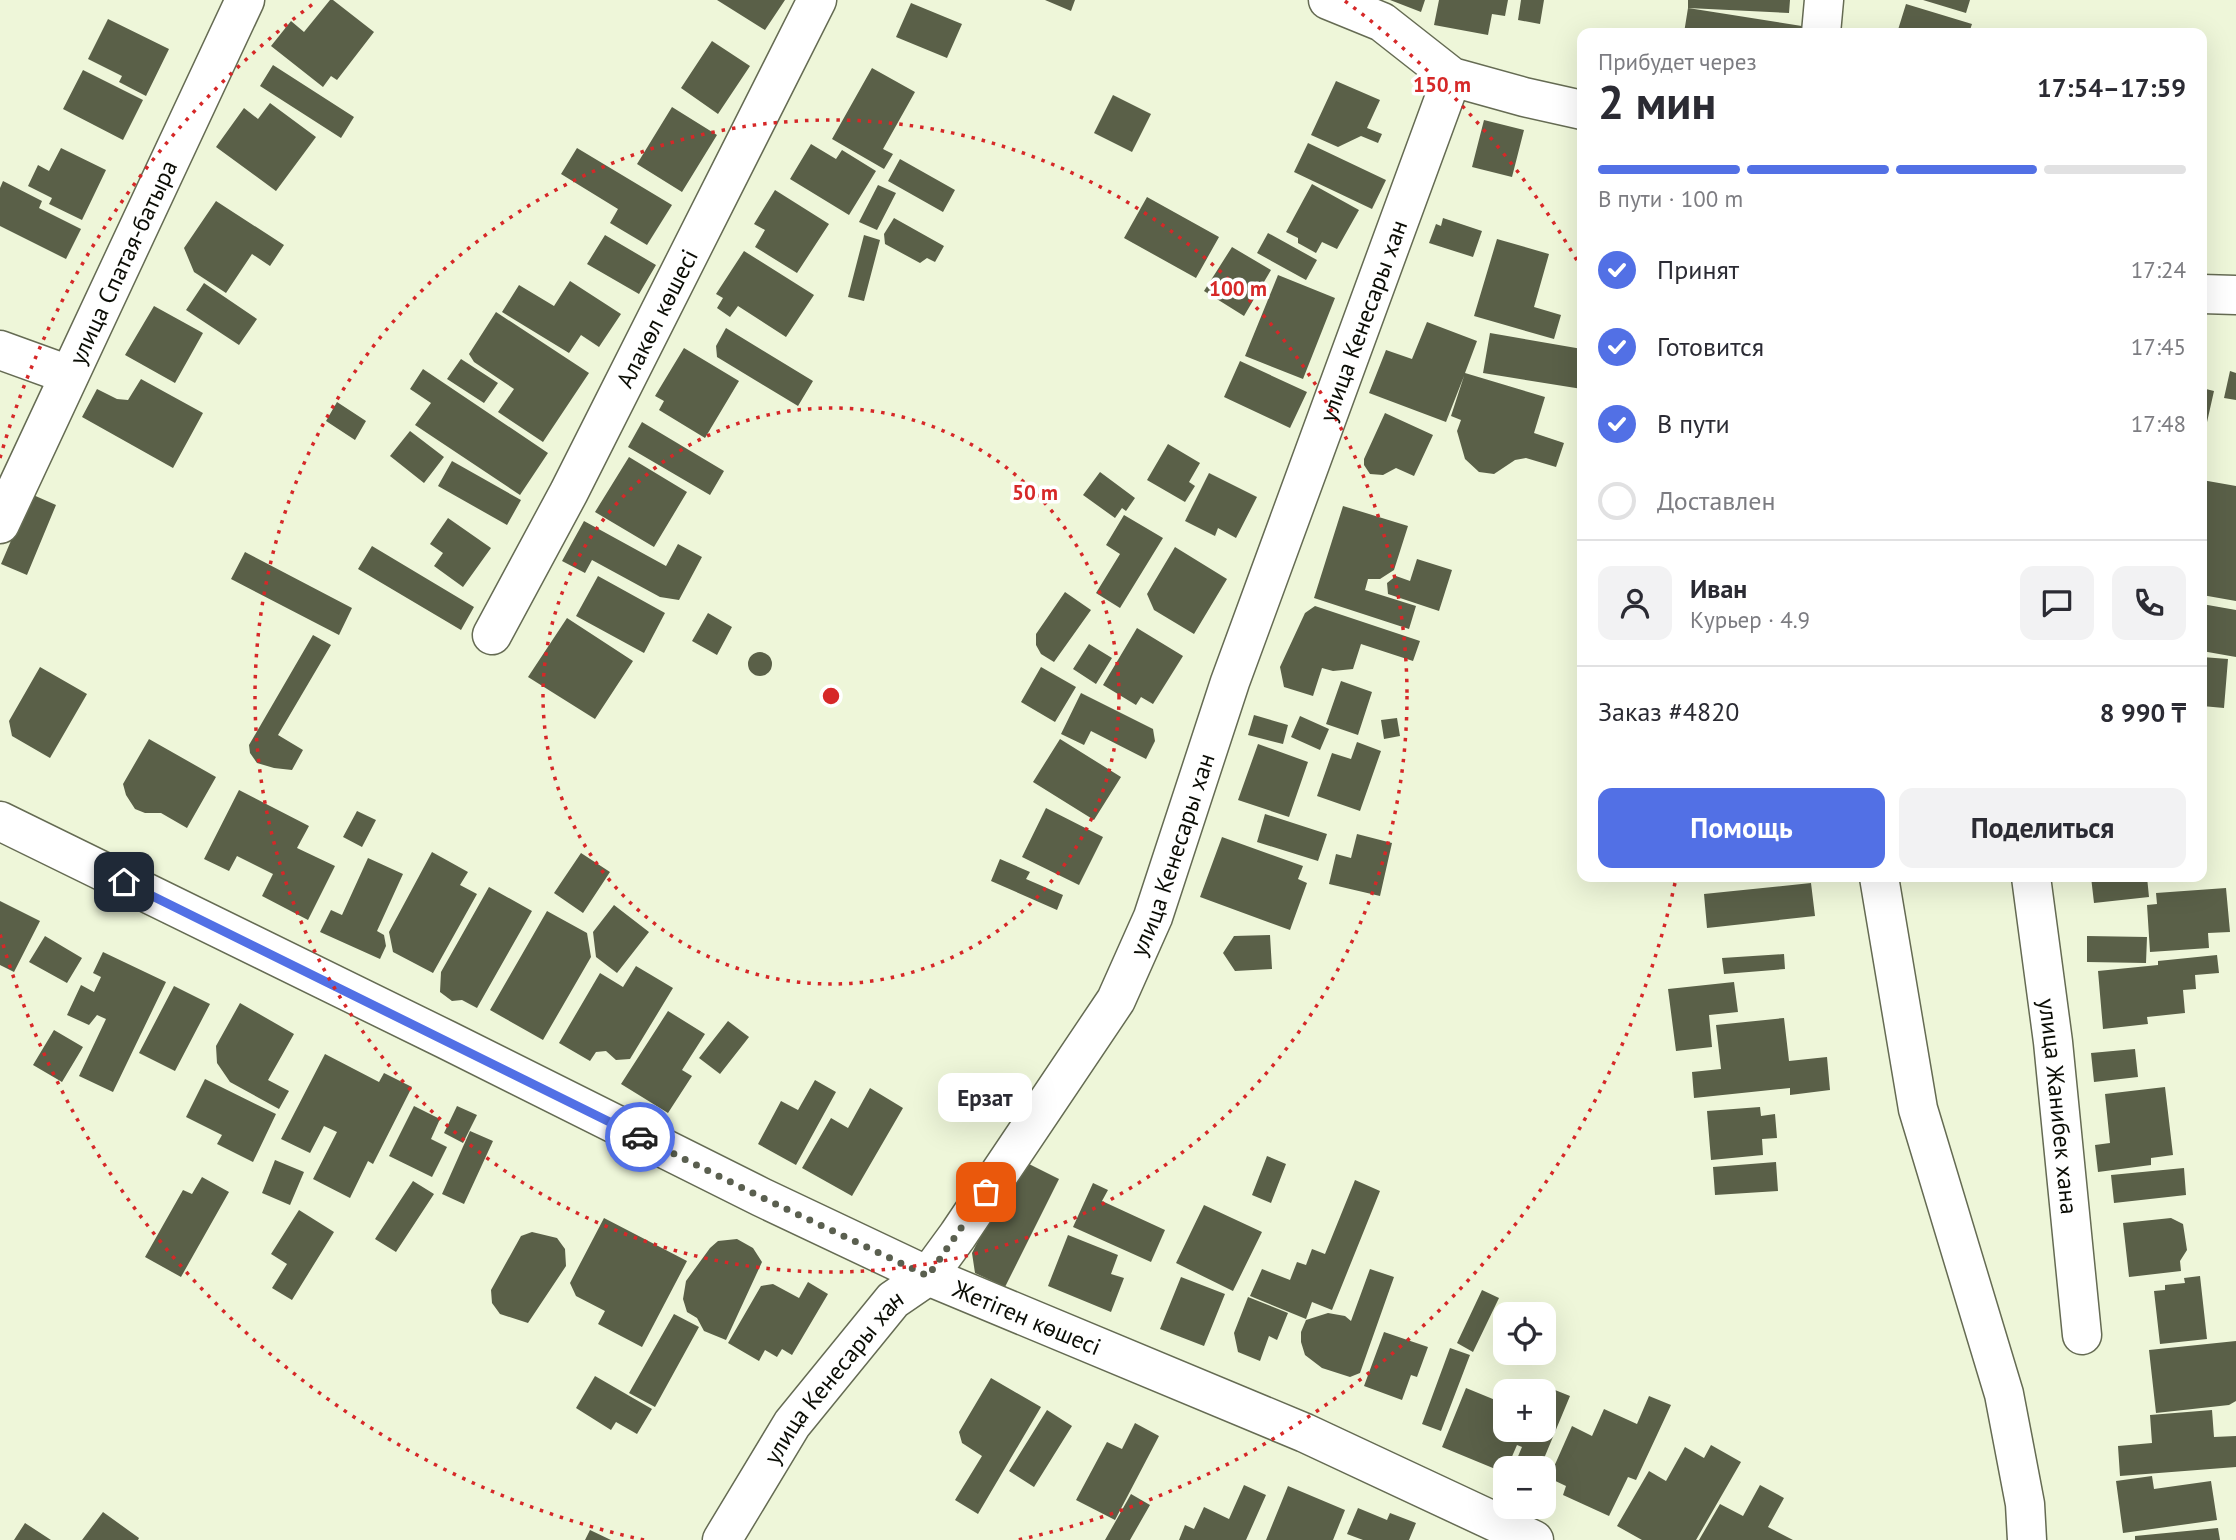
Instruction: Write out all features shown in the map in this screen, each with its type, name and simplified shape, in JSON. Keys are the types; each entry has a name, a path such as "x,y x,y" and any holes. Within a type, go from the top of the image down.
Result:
{"street":[{"name":"улица Спатая-батыра","path":"0,524 245,0"},
{"name":"Алакөл көшесі","path":"492,635 575,480 817,0"},
{"path":"1328,0 1382,22 1452,77 1577,109"},
{"path":"1821,28 1824,0"},
{"name":"улица Кенесары хан","path":"722,1540 792,1424 893,1300 928,1276 1116,1000 1153,917 1230,682 1452,77"},
{"path":"2207,294 2236,295"},
{"path":"0,350 69,375"},
{"name":"Жетіген көшесі","path":"0,821 761,1197 928,1276 1305,1433 1534,1540"},
{"path":"1880,882 1918,1109 2004,1394 2025,1504 2026,1540"},
{"name":"улица Жанибек хана","path":"2032,882 2053,1042 2082,1335"}],"building":[{"path":"330,0 374,32 337,80 331,76 323,87 271,46 291,21 304,32"},
{"path":"717,0 785,0 765,30"},
{"path":"1045,0 1075,0 1071,11"},
{"path":"1390,0 1425,0 1421,12"},
{"path":"1439,0 1508,0 1505,16 1492,14 1488,35 1434,25"},
{"path":"1521,0 1544,0 1540,24 1518,20"},
{"path":"1688,0 1790,0 1789,13 1688,8"},
{"path":"1923,0 1970,0 1966,13"},
{"path":"911,3 962,24 947,58 896,37"},
{"path":"1906,4 1972,24 1971,28 1899,28"},
{"path":"1688,8 1808,27 1808,28 1685,28"},
{"path":"108,19 169,49 146,96 119,82 122,76 88,59"},
{"path":"712,41 750,66 718,114 681,88"},
{"path":"273,65 354,117 341,138 260,86"},
{"path":"872,68 915,92 883,149 893,154 884,169 832,139"},
{"path":"83,70 143,100 123,140 63,109"},
{"path":"1336,81 1380,100 1367,128 1382,134 1378,143 1361,136 1338,147 1311,135"},
{"path":"1113,95 1151,114 1132,152 1094,133"},
{"path":"270,103 316,137 276,191 216,147 244,108 258,119"},
{"path":"672,107 717,135 682,192 637,164"},
{"path":"1484,120 1524,130 1512,177 1472,167"},
{"path":"1308,143 1386,180 1372,209 1294,172"},
{"path":"811,144 836,159 842,150 876,171 849,215 790,179"},
{"path":"61,148 106,170 82,220 49,204 52,198 28,186 38,165 49,171"},
{"path":"577,148 672,205 647,245 610,223 618,209 561,174"},
{"path":"900,159 955,190 943,212 888,181"},
{"path":"3,181 42,201 39,208 81,229 66,259 0,226 0,188"},
{"path":"1312,184 1359,210 1337,249 1322,242 1316,253 1298,243 1298,238 1286,232"},
{"path":"878,185 896,193 877,230 859,222"},
{"path":"775,190 829,224 797,273 755,247 765,230 754,224"},
{"path":"1147,197 1219,237 1196,278 1124,238"},
{"path":"216,201 284,245 270,266 252,254 226,293 194,272 184,248"},
{"path":"894,218 944,246 935,262 927,258 920,263 885,244 884,234"},
{"path":"1443,218 1482,231 1473,257 1429,243 1436,224 1441,226"},
{"path":"1268,233 1317,260 1306,280 1257,253"},
{"path":"605,235 656,265 639,294 587,264"},
{"path":"864,235 880,240 864,301 848,297"},
{"path":"1497,239 1549,254 1534,307 1561,315 1554,339 1474,316"},
{"path":"1232,247 1271,270 1244,316 1204,291"},
{"path":"744,251 814,295 786,337 738,306 730,317 717,308 723,298 716,294"},
{"path":"1278,275 1335,298 1303,379 1245,356"},
{"path":"570,281 621,314 599,347 581,335 569,353 502,312 519,285 554,306"},
{"path":"204,283 257,319 239,345 186,310"},
{"path":"154,306 203,333 175,383 125,355"},
{"path":"496,312 589,373 543,442 498,412 514,389 474,362 469,354"},
{"path":"1427,322 1477,341 1465,373 1545,397 1534,433 1564,443 1556,467 1526,458 1515,460 1494,474 1479,472 1465,459 1457,431 1461,420 1451,416 1464,376 1446,422 1369,393 1386,350 1412,359"},
{"path":"726,328 813,381 798,406 717,357 716,346"},
{"path":"1490,333 1577,348 1577,388 1483,373"},
{"path":"684,348 739,381 705,438 659,410 664,401 655,396"},
{"path":"461,359 498,383 484,403 447,379"},
{"path":"1240,361 1307,392 1290,428 1224,397"},
{"path":"423,369 548,453 520,495 415,425 431,403 410,389"},
{"path":"2230,371 2236,373 2236,400 2224,398"},
{"path":"141,379 203,413 173,468 82,417 97,389 117,399 128,400"},
{"path":"2207,389 2214,391 2207,422"},
{"path":"337,402 366,421 355,440 326,421"},
{"path":"1385,413 1433,435 1414,476 1396,468 1383,475 1370,474 1364,465 1364,459"},
{"path":"642,422 724,471 710,495 628,447"},
{"path":"410,431 444,457 424,483 390,456"},
{"path":"1168,444 1200,463 1189,482 1195,486 1185,502 1147,480"},
{"path":"629,457 687,492 654,547 595,512"},
{"path":"452,461 521,500 507,525 438,486"},
{"path":"1100,472 1135,498 1126,511 1122,508 1115,518 1083,495"},
{"path":"1209,473 1257,497 1236,538 1218,528 1215,536 1185,521"},
{"path":"2207,481 2236,486 2236,601 2207,596"},
{"path":"31,494 56,505 27,575 1,564"},
{"path":"1343,506 1408,526 1394,570 1380,579 1368,579 1365,590 1416,606 1409,629 1314,598"},
{"path":"1124,515 1163,538 1120,608 1096,593 1120,554 1106,545"},
{"path":"448,518 491,548 463,587 434,566 443,553 430,544"},
{"path":"584,521 666,566 678,544 702,557 679,600 660,597 592,560 585,573 562,561"},
{"path":"372,546 474,607 461,630 358,569"},
{"path":"1175,547 1227,579 1194,634 1154,610 1147,594"},
{"path":"245,552 352,608 339,635 231,579"},
{"path":"1417,559 1452,570 1439,611 1388,594 1387,583 1396,576 1410,581"},
{"path":"598,576 665,613 644,653 576,616"},
{"path":"1065,592 1091,610 1054,662 1041,654 1036,645 1036,634"},
{"path":"2207,605 2236,610 2236,657 2207,652"},
{"path":"1315,606 1420,641 1413,661 1361,644 1353,669 1333,671 1322,668 1313,696 1284,687 1280,667 1305,613"},
{"path":"708,613 732,627 717,655 692,641"},
{"path":"567,618 633,661 595,719 528,677"},
{"path":"1137,628 1183,656 1153,704 1141,697 1136,705 1103,685"},
{"path":"313,635 331,645 278,735 303,750 292,770 257,763 250,753 249,745"},
{"path":"1089,644 1112,658 1096,684 1073,669"},
{"path":"760,652 768,656 772,664 768,672 760,676 752,672 748,664 752,656"},
{"path":"2207,657 2228,659 2224,708 2207,706"},
{"path":"40,667 87,694 50,758 12,736 9,721"},
{"path":"1041,667 1076,687 1055,722 1021,702"},
{"path":"1341,681 1372,692 1358,735 1326,724"},
{"path":"1081,693 1153,729 1155,741 1146,759 1091,731 1084,745 1061,734"},
{"path":"1254,715 1288,725 1283,744 1248,735"},
{"path":"1300,716 1329,729 1320,750 1291,737"},
{"path":"1397,718 1400,736 1384,739 1381,720"},
{"path":"149,739 216,777 187,828 161,813 145,813 135,809 126,795 123,784"},
{"path":"1060,739 1121,777 1094,820 1033,782"},
{"path":"1357,742 1381,751 1360,811 1317,796 1332,753 1351,759"},
{"path":"1258,744 1308,762 1289,817 1238,800"},
{"path":"239,790 309,826 297,848 335,866 308,920 262,896 273,874 237,856 229,871 204,859"},
{"path":"1046,808 1103,837 1079,885 1022,857"},
{"path":"357,811 376,820 362,847 343,837"},
{"path":"1265,814 1327,834 1318,861 1257,842"},
{"path":"1357,834 1392,843 1380,896 1329,884 1336,854 1351,858"},
{"path":"1222,837 1303,866 1298,879 1307,883 1290,930 1200,897"},
{"path":"432,852 468,872 460,885 477,894 433,973 393,952 389,932"},
{"path":"581,853 610,872 583,913 554,893"},
{"path":"368,858 403,874 377,931 384,935 386,946 380,959 320,932 331,910 342,915"},
{"path":"1000,859 1030,872 1026,879 1063,895 1057,910 991,881"},
{"path":"2092,882 2148,882 2149,897 2094,903"},
{"path":"1811,883 1815,916 1707,928 1704,894"},
{"path":"489,887 532,911 477,1008 462,1000 452,1001 440,992 441,972"},
{"path":"2226,888 2230,932 2208,933 2209,948 2150,952 2147,905 2157,904 2156,893"},
{"path":"0,901 40,921 14,972 0,965"},
{"path":"614,905 649,932 617,973 596,957 593,932"},
{"path":"547,911 587,933 591,957 543,1040 490,1010"},
{"path":"1270,935 1272,969 1235,971 1223,953 1234,936"},
{"path":"45,936 82,958 67,983 29,962"},
{"path":"2087,936 2147,937 2146,963 2087,962"},
{"path":"103,952 166,982 113,1092 79,1076 106,1019 97,1015 89,1025 67,1015 81,985 94,992 101,977 93,973"},
{"path":"1784,954 1785,969 1724,974 1722,958"},
{"path":"2217,955 2219,973 2195,975 2196,989 2183,990 2185,1013 2147,1017 2148,1024 2103,1029 2098,971"},
{"path":"636,966 673,988 630,1059 616,1060 606,1051 596,1052 590,1061 559,1043 600,973 623,987"},
{"path":"1734,982 1738,1012 1709,1015 1712,1047 1676,1051 1668,989"},
{"path":"174,986 210,1004 175,1071 139,1053"},
{"path":"240,1003 294,1034 268,1080 289,1091 279,1109 230,1082 217,1063 216,1046"},
{"path":"668,1011 705,1034 682,1070 692,1076 668,1113 621,1084"},
{"path":"1784,1018 1789,1061 1827,1057 1830,1090 1790,1095 1790,1088 1694,1098 1692,1072 1721,1069 1716,1025"},
{"path":"728,1021 749,1037 720,1074 699,1058"},
{"path":"54,1030 83,1047 62,1082 33,1065"},
{"path":"2135,1049 2138,1077 2094,1082 2091,1053"},
{"path":"325,1054 379,1082 384,1073 412,1087 373,1164 368,1161 350,1198 313,1179 337,1132 324,1126 310,1153 281,1139"},
{"path":"205,1079 276,1114 253,1162 217,1144 222,1135 186,1117"},
{"path":"815,1080 836,1092 796,1165 758,1144 781,1101 798,1110"},
{"path":"2165,1087 2173,1155 2151,1158 2151,1165 2098,1172 2095,1145 2110,1143 2105,1094"},
{"path":"870,1088 903,1108 852,1196 802,1168 831,1118 848,1128"},
{"path":"414,1106 440,1119 431,1139 447,1147 432,1177 389,1156"},
{"path":"457,1106 477,1115 463,1143 444,1133"},
{"path":"1760,1107 1761,1116 1775,1114 1777,1138 1762,1139 1763,1155 1711,1160 1707,1111"},
{"path":"470,1131 493,1141 464,1204 442,1194"},
{"path":"1267,1156 1286,1164 1271,1203 1252,1195"},
{"path":"1019,1159 1059,1179 1005,1287 975,1273 972,1253"},
{"path":"275,1160 304,1172 290,1205 262,1193"},
{"path":"1776,1162 1778,1191 1715,1195 1713,1167"},
{"path":"2184,1168 2186,1195 2114,1203 2111,1175"},
{"path":"202,1177 229,1192 181,1277 145,1257 183,1190 192,1194"},
{"path":"1355,1180 1380,1191 1332,1310 1312,1302 1306,1319 1250,1296 1262,1269 1290,1280 1297,1262 1306,1265 1312,1249 1325,1254"},
{"path":"413,1181 434,1194 396,1252 375,1239"},
{"path":"1093,1183 1108,1190 1102,1201 1165,1230 1151,1262 1073,1227"},
{"path":"1204,1205 1262,1232 1233,1291 1176,1263"},
{"path":"299,1210 334,1232 292,1300 272,1288 287,1264 271,1254"},
{"path":"604,1218 687,1261 642,1347 598,1324 605,1311 576,1296 570,1283"},
{"path":"2171,1218 2183,1224 2187,1250 2180,1261 2181,1271 2129,1277 2123,1223"},
{"path":"532,1232 557,1238 565,1249 566,1266 528,1323 500,1314 492,1303 491,1290 521,1236"},
{"path":"1068,1235 1118,1255 1111,1274 1124,1278 1111,1312 1048,1286"},
{"path":"737,1239 753,1248 762,1262 726,1340 704,1331 697,1318 687,1312 683,1299 686,1281 710,1248 718,1241"},
{"path":"1370,1269 1394,1277 1360,1373 1350,1377 1322,1368 1305,1355 1301,1332 1306,1320 1328,1313 1345,1316 1351,1321"},
{"path":"2200,1276 2207,1339 2160,1344 2154,1291 2165,1290 2165,1285 2185,1283 2184,1278"},
{"path":"1181,1277 1225,1294 1204,1346 1160,1329"},
{"path":"808,1282 828,1294 792,1355 782,1349 777,1357 765,1350 759,1361 728,1343 761,1286 773,1284 799,1298"},
{"path":"1482,1290 1499,1298 1497,1302 1493,1302 1493,1310 1473,1352 1457,1343"},
{"path":"1248,1297 1288,1313 1277,1340 1269,1336 1260,1361 1238,1352 1234,1333"},
{"path":"674,1314 699,1327 655,1407 629,1393"},
{"path":"1384,1332 1428,1347 1417,1377 1411,1375 1402,1400 1364,1386"},
{"path":"2236,1341 2236,1401 2229,1405 2156,1413 2149,1350"},
{"path":"1450,1348 1470,1355 1441,1431 1422,1424"},
{"path":"595,1376 652,1409 637,1434 616,1422 611,1430 576,1408"},
{"path":"991,1378 1041,1407 978,1514 955,1500 982,1456 962,1443 959,1432"},
{"path":"1466,1388 1493,1399 1493,1442 1551,1442 1545,1456 1518,1456 1522,1447 1517,1445 1512,1456 1493,1456 1493,1468 1442,1447"},
{"path":"1556,1390 1570,1396 1556,1430"},
{"path":"1649,1396 1671,1405 1636,1480 1628,1477 1609,1516 1563,1495 1566,1486 1556,1481 1556,1462 1572,1426 1592,1436 1604,1409 1637,1424"},
{"path":"1047,1410 1072,1426 1034,1487 1009,1471"},
{"path":"2212,1410 2214,1437 2236,1436 2236,1467 2120,1476 2118,1446 2152,1443 2150,1415"},
{"path":"1135,1423 1159,1436 1115,1520 1076,1500 1107,1442 1122,1449"},
{"path":"1711,1445 1741,1462 1696,1540 1642,1540 1617,1526 1649,1471 1666,1481 1685,1447 1704,1458"},
{"path":"2152,1476 2154,1489 2211,1481 2217,1520 2123,1533 2116,1481"},
{"path":"1244,1485 1266,1495 1246,1540 1179,1540 1185,1525 1194,1529 1204,1507 1229,1519"},
{"path":"1760,1485 1784,1498 1768,1527 1793,1540 1699,1540 1720,1504 1743,1516"},
{"path":"1288,1486 1345,1510 1333,1540 1266,1540"},
{"path":"1131,1494 1150,1505 1130,1540 1105,1540"},
{"path":"1358,1508 1387,1520 1390,1513 1416,1523 1409,1540 1363,1540 1347,1534"},
{"path":"103,1512 139,1538 138,1540 82,1540"},
{"path":"25,1523 51,1540 14,1540"},
{"path":"2218,1528 2220,1540 2135,1540 2135,1536"},
{"path":"590,1530 611,1540 585,1540"}],"way so far":[{"path":"640,1137 928,1276 986,1192"}],"place":[{"name":"Ерзат","path":"986,1192"}],"route":[{"path":"124,882 640,1137"}]}
